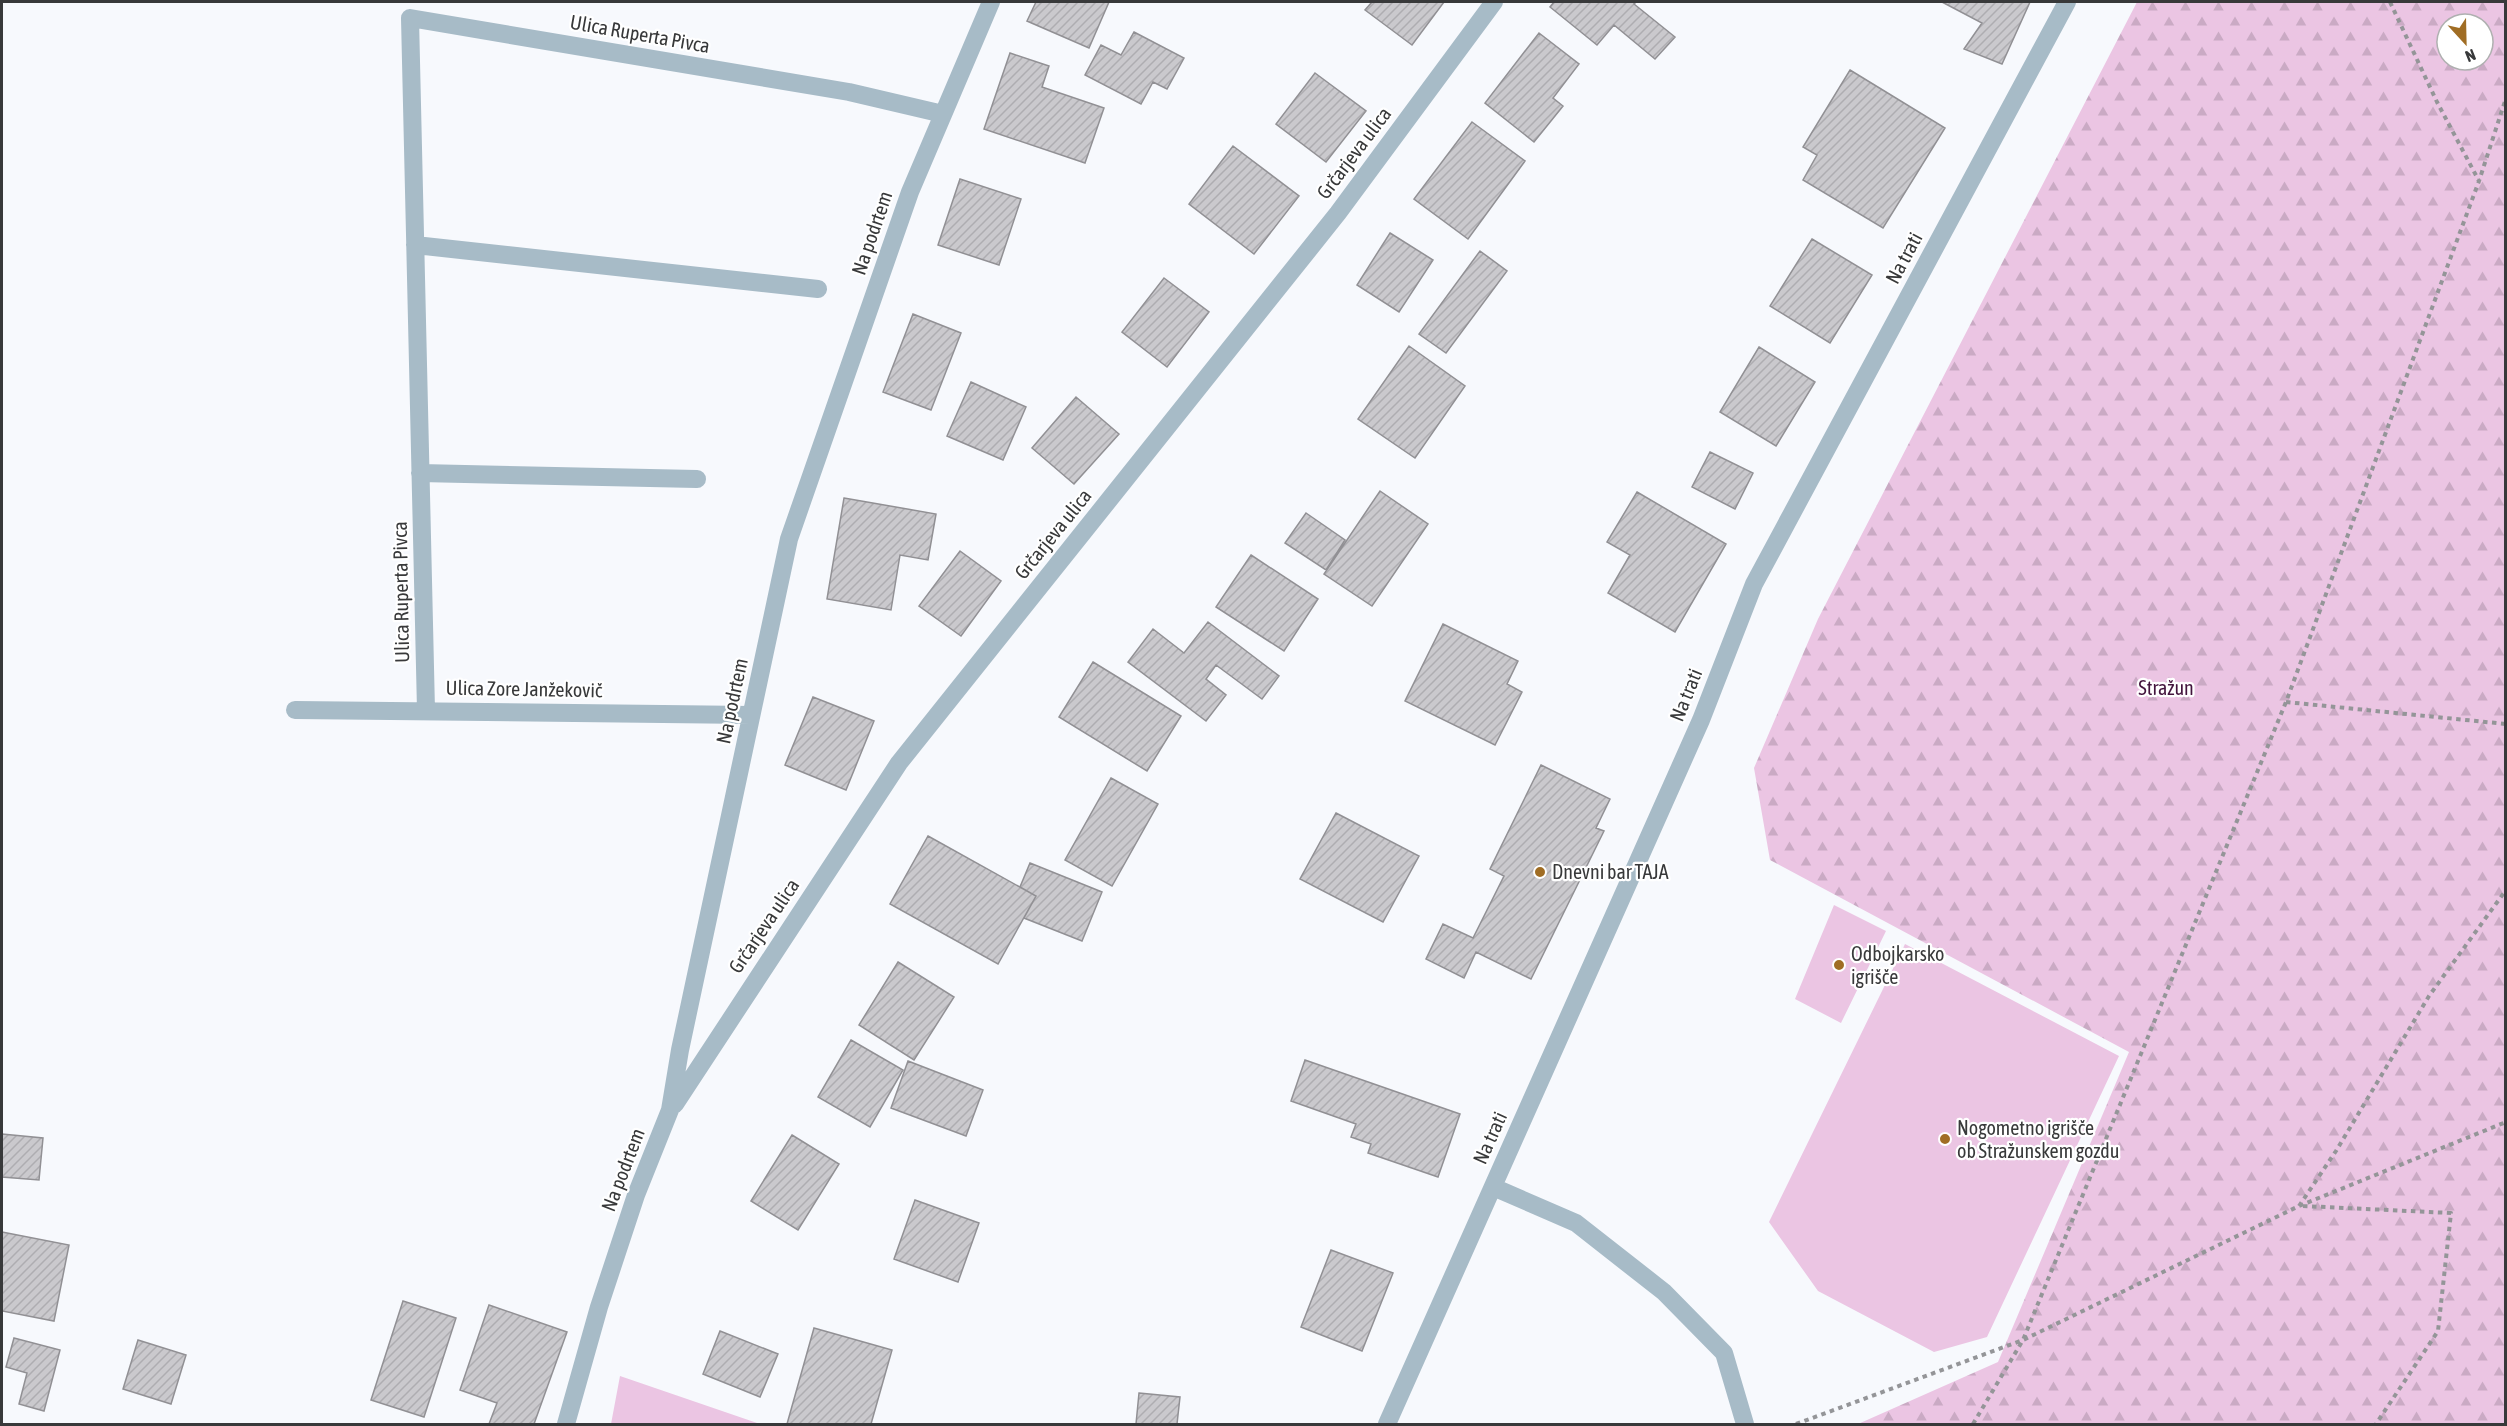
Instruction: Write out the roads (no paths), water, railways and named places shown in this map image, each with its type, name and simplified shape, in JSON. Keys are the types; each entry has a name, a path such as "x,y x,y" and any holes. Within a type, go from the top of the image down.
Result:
{"street":[{"name":"Na podrtem","path":"566,1425 599,1307 632,1206 670,1110 680,1050 789,539 910,192 991,2"},
{"name":"Grčarjeva ulica","path":"670,1110 899,763 1338,213 1494,2"},
{"name":"Na trati","path":"1387,1425 1701,720 1754,584 2067,2"},
{"name":"Ulica Ruperta Pivca","path":"426,710 410,18 849,92 944,114"},
{"path":"415,245 818,289"},
{"path":"420,473 697,479"},
{"name":"Ulica Zore Janžekovič","path":"295,710 751,715"},
{"path":"1492,1187 1576,1223 1664,1292 1724,1353 1745,1425"}],"place":[{"name":"Dnevni bar TAJA","path":"1540,872"},
{"name":"Odbojkarsko igrišče","path":"1839,965"},
{"name":"Nogometno igrišče ob Stražunskem gozdu","path":"1945,1139"}],"park label":[{"name":"Stražun","path":"2166,688"}]}
